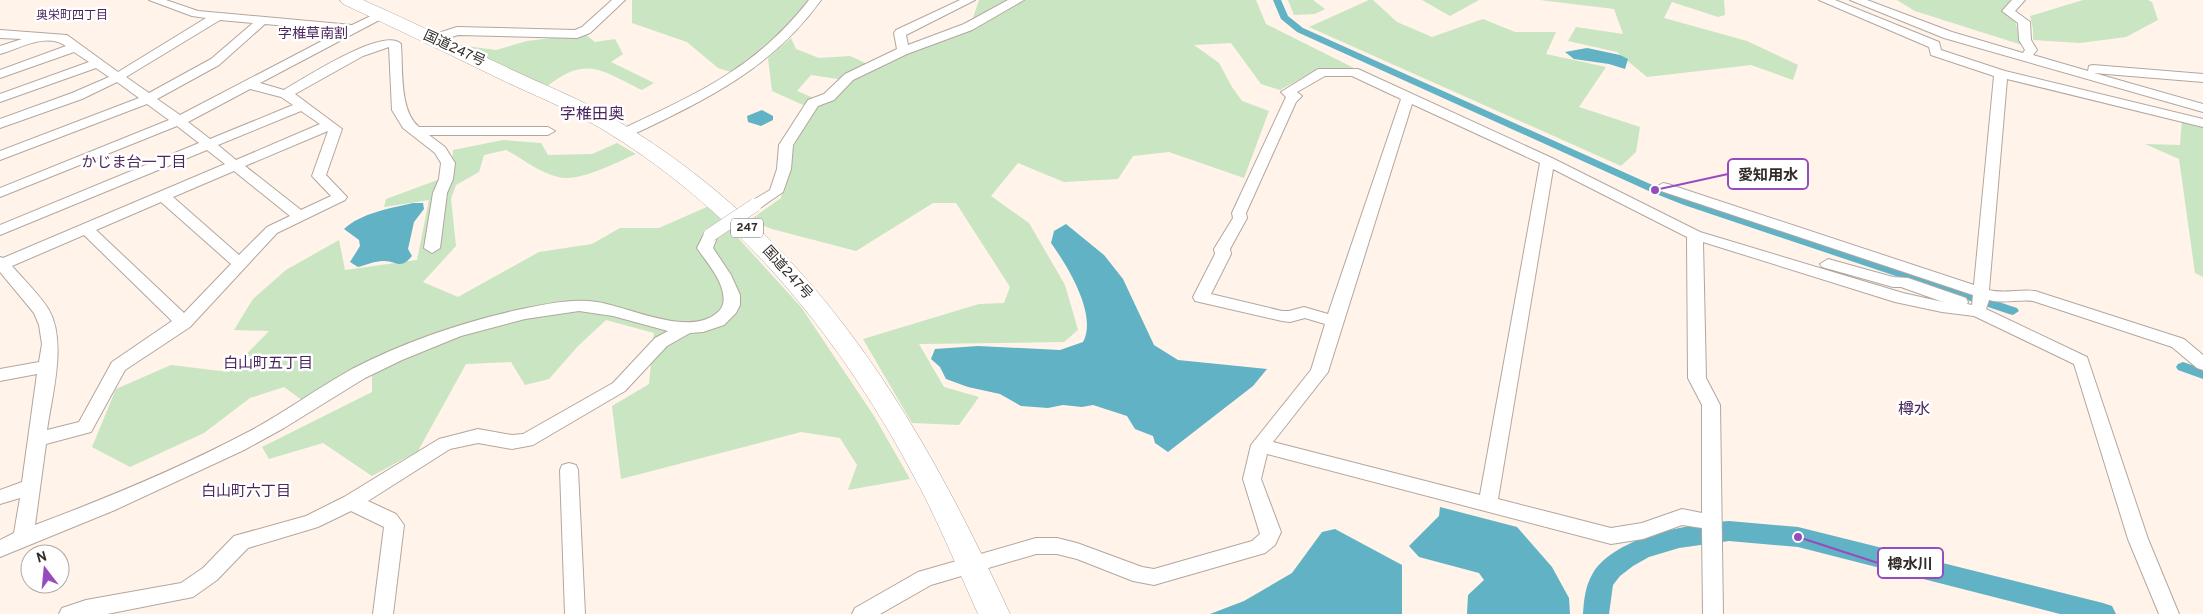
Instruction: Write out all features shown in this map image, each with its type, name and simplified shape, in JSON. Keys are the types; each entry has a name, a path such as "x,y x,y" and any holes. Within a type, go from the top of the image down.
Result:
{"highway":[{"name":"国道247号","path":"349,0 580,110 622,134 708,196 745,227 807,293 841,335 892,411 917,452 973,566 994,614"}],"street":[{"path":"155,0 189,13 353,29"},
{"path":"433,39 457,31 556,35 577,34 586,30 619,0"},
{"path":"622,134 709,92 758,61 779,43 815,0"},
{"path":"903,51 900,33 969,0"},
{"path":"0,549 24,536 106,506 238,445 282,422 343,382 376,366 495,321 579,306 628,315 684,329 703,327 718,321 726,315 733,301 731,288 705,248 710,235 776,192 784,169 786,145 798,124 814,103 829,97 849,77 903,51 968,28 1002,7 1018,0"},
{"path":"1825,0 1935,45 1935,52 2001,74 2203,123"},
{"path":"1856,0 1915,23 2203,108"},
{"path":"2019,0 2008,11 2024,22 2025,40 2030,50 2024,55"},
{"path":"0,193 179,121 381,15"},
{"path":"0,124 76,96 118,77 218,16"},
{"path":"0,156 148,99 215,62 262,21"},
{"path":"0,34 63,38 179,121 299,216"},
{"path":"0,50 41,37"},
{"path":"286,94 369,47 392,42 395,44 399,110 408,124 440,150 448,162 446,179 440,194 432,248"},
{"path":"0,74 75,48"},
{"path":"2024,55 2097,70 2203,78"},
{"path":"0,98 98,63"},
{"path":"1334,321 1304,312 1290,317 1282,316 1201,297 1223,254 1222,249 1240,218 1239,213 1290,100 1295,96 1287,92 1322,72 1354,72 1547,161 1695,235 1900,298 1942,307 1980,300 2081,361 2138,539 2169,614"},
{"path":"1980,300 2001,74"},
{"path":"37,440 85,427 118,366 184,323 272,230 340,198 319,176 335,129 286,94 251,84"},
{"path":"862,614 925,578 973,566 1029,547 1046,545 1077,551 1140,575 1154,577 1258,547 1268,539 1271,532 1252,479 1260,445 1319,372 1408,97"},
{"path":"0,230 302,106"},
{"path":"24,536 50,344 47,325 42,311 1,264 330,125"},
{"path":"415,131 548,131"},
{"path":"1488,503 1547,161"},
{"path":"1662,187 1930,284 1964,303 2020,294 2035,296 2162,336 2188,349 2203,364"},
{"path":"163,196 240,264"},
{"path":"86,229 184,323"},
{"path":"1695,235 1697,378 1711,405 1713,614"},
{"path":"1787,262 1798,258 1893,282 1930,284"},
{"path":"69,614 86,609 186,591 210,574 241,542 302,526 351,502 445,444 478,436 512,442 527,440 619,387 662,342 680,334 684,329"},
{"path":"0,375 47,366"},
{"path":"1260,445 1611,536 1635,533 1682,517 1712,530"},
{"path":"569,470 575,614"},
{"path":"0,497 30,487"},
{"path":"351,502 389,519 394,525 383,614"}],"green space":[{"path":"632,0 809,0 784,29 731,72 718,68 687,42 632,23"},
{"path":"979,0 1256,0 1266,24 1356,69 1318,69 1280,90 1261,84 1231,43 1194,45 1219,63 1242,101 1269,111 1244,178 1169,152 1133,156 1118,179 1064,182 1018,163 991,196 1029,223 1065,285 1078,330 1064,342 919,344 944,387 979,397 959,425 912,423 863,339 979,304 1004,303 1010,287 956,203 933,203 856,251 772,229 750,220 781,198 794,145 815,106 834,100 852,81 811,75 797,91 816,99 803,105 772,91 768,58 791,38 796,49 819,58 850,56 874,67 969,30"},
{"path":"1288,0 1313,0 1325,9 1315,14 1294,15"},
{"path":"1369,0 1373,0 1397,22 1432,37 1483,19 1515,32 1556,32 1546,54 1606,67 1579,107 1640,127 1636,152 1621,166 1309,27"},
{"path":"1422,0 1479,0 1450,16"},
{"path":"1540,0 1724,0 1725,15 1718,17 1672,2 1664,18 1747,41 1798,65 1793,80 1751,65 1647,77 1617,52 1568,41 1576,27 1623,34 1614,9"},
{"path":"1897,0 2014,0 2013,14 2022,45 1915,11"},
{"path":"2083,0 2148,0 2152,2 2158,20 2126,37 2080,43 2033,40 2030,16"},
{"path":"585,34 595,42 615,39 623,54 611,62 654,83 642,90 604,72 594,69 583,69 572,71 546,87 494,64 466,46 496,50 527,41"},
{"path":"2182,120 2203,125 2203,277 2195,273 2179,159 2145,144 2180,145"},
{"path":"503,140 541,143 548,155 592,154 617,143 636,154 597,171 566,178 545,172 506,150 484,155 479,172 456,185 451,199 456,246 423,282 458,297 539,252 592,244 620,228 659,228 709,206 801,307 874,416 910,479 848,490 857,465 840,438 801,432 621,479 612,406 649,384 654,333 606,320 578,346 549,379 525,385 511,362 466,364 418,451 372,476 323,443 269,459 262,447 372,392 372,373 306,403 284,387 250,398 204,433 130,467 92,447 116,389 171,365 229,372 269,331 234,330 253,299 286,270 339,240 345,270 417,260 429,200 384,207 386,199 451,175 453,150"}],"water":[{"path":"1587,48 1620,55 1628,59 1625,69 1609,64 1574,59 1565,52"},
{"path":"762,110 773,116 773,120 761,126 748,122 747,116"},
{"path":"413,203 423,203 424,209 414,222 408,249 412,256 408,260 401,264 380,261 358,267 350,262 360,246 359,240 344,229 351,223 368,215"},
{"path":"1066,224 1104,255 1123,279 1154,345 1178,360 1267,369 1253,386 1168,452 1155,443 1153,436 1135,429 1127,416 1093,405 1082,407 1063,405 1048,408 1021,406 1000,394 968,387 946,379 940,367 931,359 935,349 978,346 1060,350 1083,342 1087,331 1084,305 1072,277 1051,243 1054,231"},
{"path":"1440,507 1517,527 1552,567 1569,598 1570,614 1467,614 1468,595 1484,580 1479,573 1419,557 1409,546 1439,516"},
{"path":"1335,529 1402,565 1402,614 1210,614 1244,601 1292,573 1322,532"}],"waterway":[{"path":"1277,0 1284,17 1300,30 1655,190 1688,203 2013,311"},
{"path":"2183,367 2203,374"},
{"path":"1596,614 1598,593 1602,580 1611,568 1624,559 1641,550 1679,538 1729,531 1798,537 2103,614"}],"place":[{"name":"愛知用水","path":"1655,190"},
{"name":"樽水川","path":"1798,537"}],"district":[{"name":"奥栄町四丁目","path":"72,16"},
{"name":"字椎草南割","path":"313,34"},
{"name":"字椎田奥","path":"592,115"},
{"name":"かじま台一丁目","path":"134,163"},
{"name":"白山町五丁目","path":"268,364"},
{"name":"樽水","path":"1914,410"},
{"name":"白山町六丁目","path":"246,492"}]}
